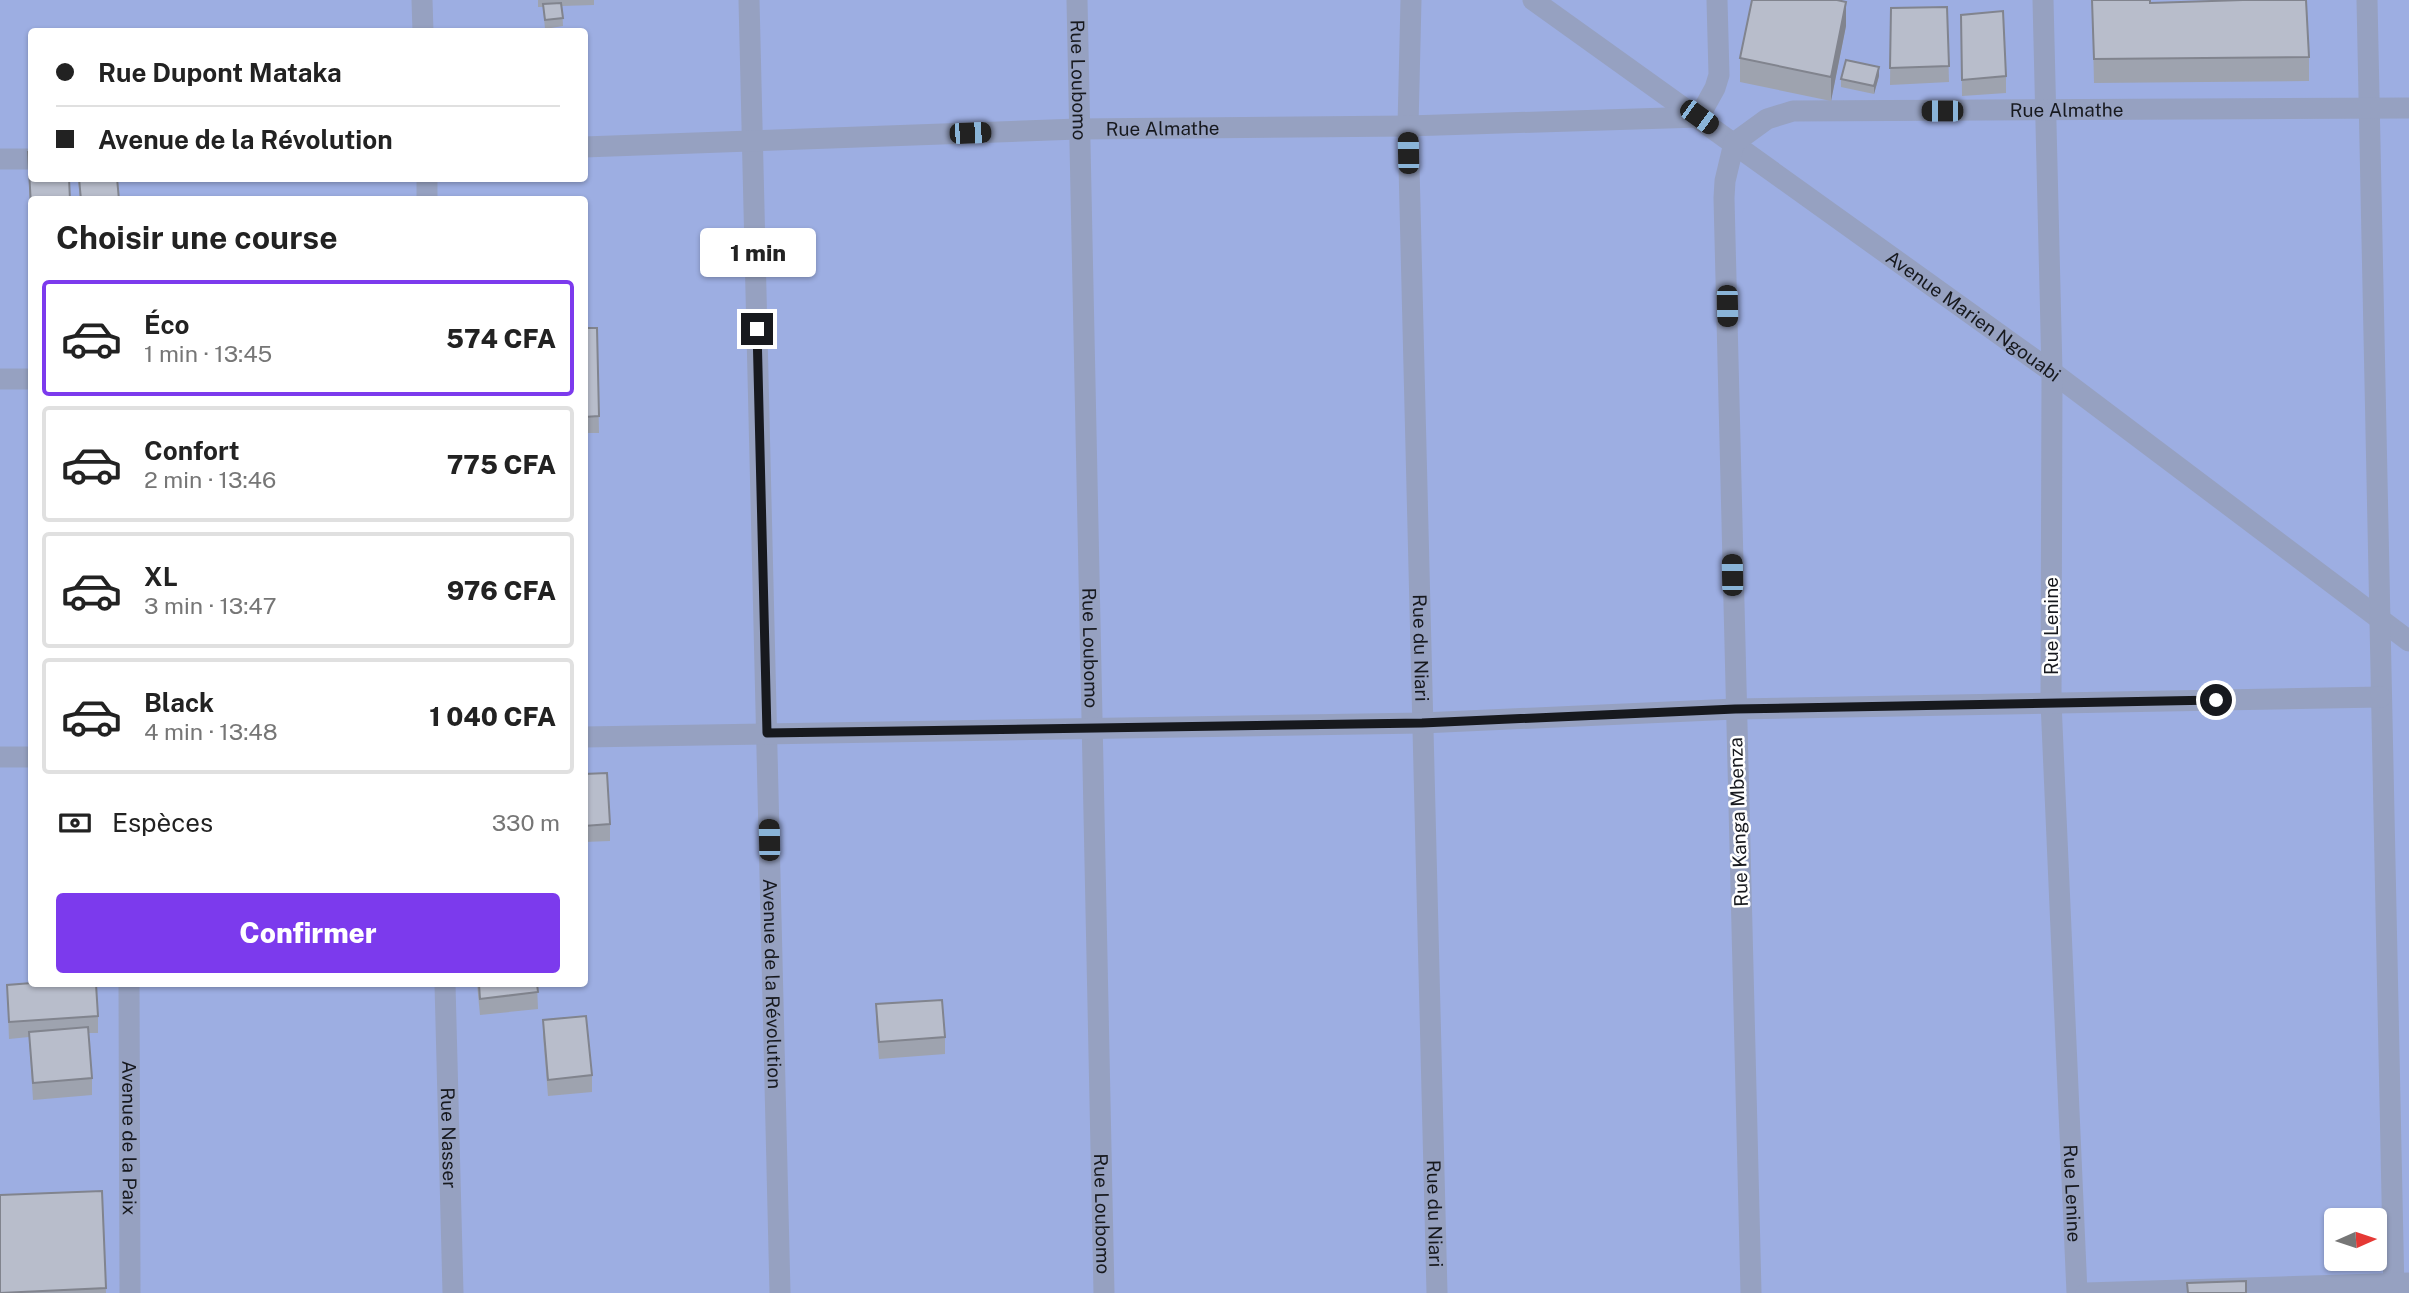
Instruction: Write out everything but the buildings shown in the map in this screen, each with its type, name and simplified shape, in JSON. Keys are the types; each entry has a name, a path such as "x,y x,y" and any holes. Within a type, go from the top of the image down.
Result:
{"street":[{"path":"422,0 423,28"},
{"name":"Avenue de la Révolution","path":"749,0 780,1293"},
{"name":"Rue Loubomo","path":"1077,0 1104,1293"},
{"name":"Rue du Niari","path":"1411,0 1408,126 1437,1293"},
{"name":"Avenue Marien Ngouabi","path":"1533,0 2052,372 2409,641"},
{"path":"1699,117 1719,75 1717,0"},
{"name":"Rue Lenine","path":"2043,0 2052,372 2051,702 2077,1293"},
{"path":"2086,1293 2399,1286 2381,698 2367,0"},
{"name":"Rue Almathe","path":"1734,143 1767,119 1793,111 2409,107"},
{"name":"Rue Almathe","path":"588,147 1078,129 1408,126 1699,117"},
{"name":"Rue Kanga Mbenza","path":"1734,143 1724,198 1751,1293"},
{"path":"0,159 28,159"},
{"path":"0,379 28,379"},
{"path":"588,737 1422,723 1735,709 2381,698"},
{"path":"0,757 28,757"},
{"name":"Avenue de la Paix","path":"128,987 130,1293"},
{"name":"Rue Nasser","path":"445,987 453,1293"}],"shaded area":[{"path":"0,0 2409,0 2409,1293 0,1293"}],"route":[{"path":"757,329 767,733 1422,723 1735,709 2216,700"}]}
